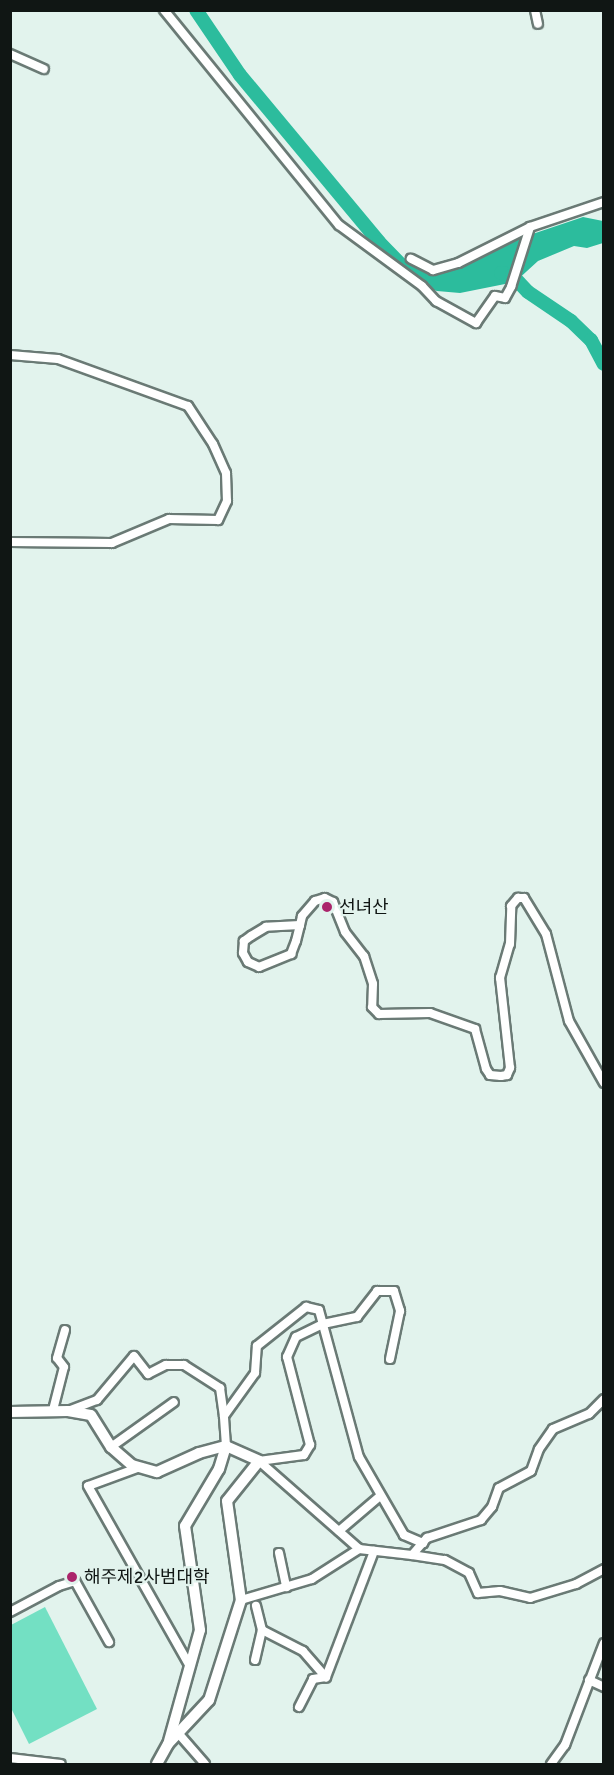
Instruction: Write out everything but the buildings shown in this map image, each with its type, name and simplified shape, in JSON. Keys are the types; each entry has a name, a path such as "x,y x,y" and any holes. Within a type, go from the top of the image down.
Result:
{"street":[{"path":"164,10 339,225 436,301 476,323 495,296 505,298 529,230"},
{"path":"535,10 538,24"},
{"path":"10,54 44,69"},
{"path":"411,259 433,270 458,263 529,230 603,202"},
{"path":"10,355 58,359 188,406 213,444 226,473 227,501 218,520 169,519 112,543 10,542"},
{"path":"300,925 267,927 251,936 244,941 243,953 248,962 259,967 291,954 300,925 302,916 315,901 325,898 333,902 345,932 364,956 373,984 372,1007 379,1014 430,1013 475,1029 486,1069 490,1076 501,1076 507,1075 510,1068 500,978 510,944 511,906 518,898 524,898 546,934 570,1021 603,1083"},
{"path":"168,1744 208,1700 241,1600 227,1501 259,1461 304,1455 310,1445 287,1357 296,1337 323,1324 357,1317 377,1291 394,1291 400,1311 390,1359"},
{"path":"224,1416 255,1373 257,1346 306,1307 319,1310 336,1384 353,1427 359,1457 404,1535 423,1543"},
{"path":"53,1410 64,1367 57,1359 65,1330"},
{"path":"68,1410 97,1400 134,1356 148,1374 166,1365 184,1365 220,1388 226,1446 219,1469 185,1526 200,1630 168,1744 157,1764"},
{"path":"412,1555 428,1538 481,1520 492,1507 499,1488 531,1471 539,1449 553,1429 589,1414 603,1399"},
{"path":"111,1447 174,1402"},
{"path":"10,1412 68,1410 91,1415 111,1447 132,1465 158,1472 199,1452 226,1446 259,1461 359,1549 445,1560 469,1573 478,1593 500,1591 530,1598 576,1584 603,1569"},
{"path":"140,1466 88,1486 190,1666"},
{"path":"339,1532 380,1496"},
{"path":"241,1600 312,1579 359,1549"},
{"path":"326,1677 374,1551"},
{"path":"279,1553 286,1587"},
{"path":"10,1612 59,1586 75,1581 109,1642"},
{"path":"255,1660 262,1630 256,1606"},
{"path":"262,1630 303,1651 326,1677"},
{"path":"551,1764 565,1745 603,1643"},
{"path":"299,1707 313,1679 326,1677"},
{"path":"590,1680 603,1687"},
{"path":"178,1733 205,1764"},
{"path":"10,1758 61,1764"}],"shaded area":[{"path":"583,217 603,221 603,243 587,248 574,246 538,261 515,282 460,293 437,291 428,288 403,267 437,273 461,267 503,244"},
{"path":"45,1607 97,1709 29,1744 11,1708 11,1625"}],"waterway":[{"path":"196,10 240,75 379,242 403,267 419,276"},
{"path":"501,273 512,275 528,292 571,321 591,340 604,364"}],"place":[{"name":"선녀산","path":"327,907"},
{"name":"해주제2사범대학","path":"72,1577"}]}
